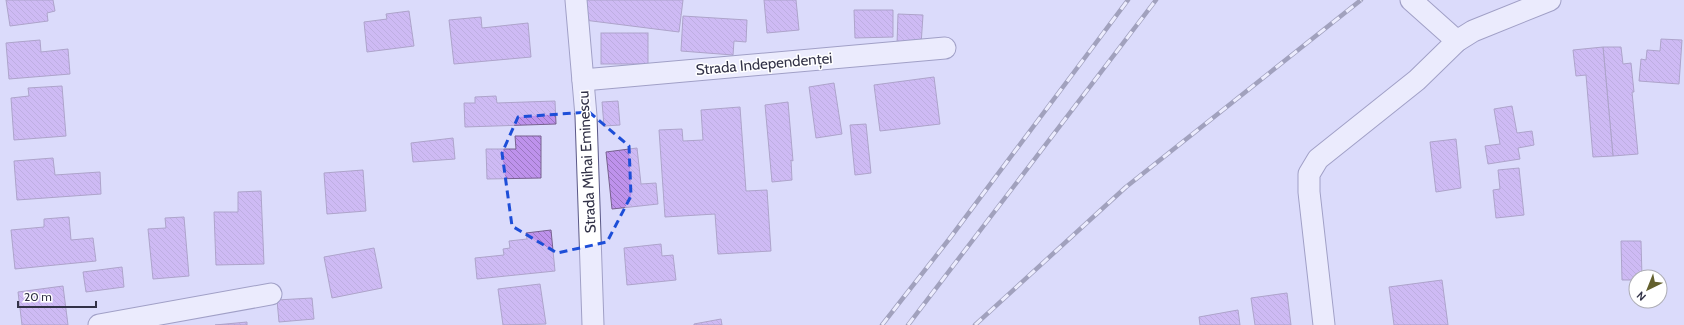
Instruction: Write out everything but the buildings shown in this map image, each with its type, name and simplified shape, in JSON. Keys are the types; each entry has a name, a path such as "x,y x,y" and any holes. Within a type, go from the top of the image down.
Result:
{"street":[{"name":"Strada Mihai Eminescu","path":"576,0 586,116 593,325"},
{"path":"1411,0 1457,41"},
{"path":"1324,325 1309,192 1309,174 1318,159 1417,80 1457,41 1473,31 1550,0"},
{"name":"Strada Independenței","path":"583,80 945,48"},
{"path":"99,325 271,294"}],"highlighted area":[{"path":"589,112 629,146 631,196 607,242 557,253 512,226 502,153 518,117"}],"railway":[{"path":"882,325 950,238 1128,0"},
{"path":"908,325 1156,0"},
{"path":"975,325 1126,187 1361,0"}]}
